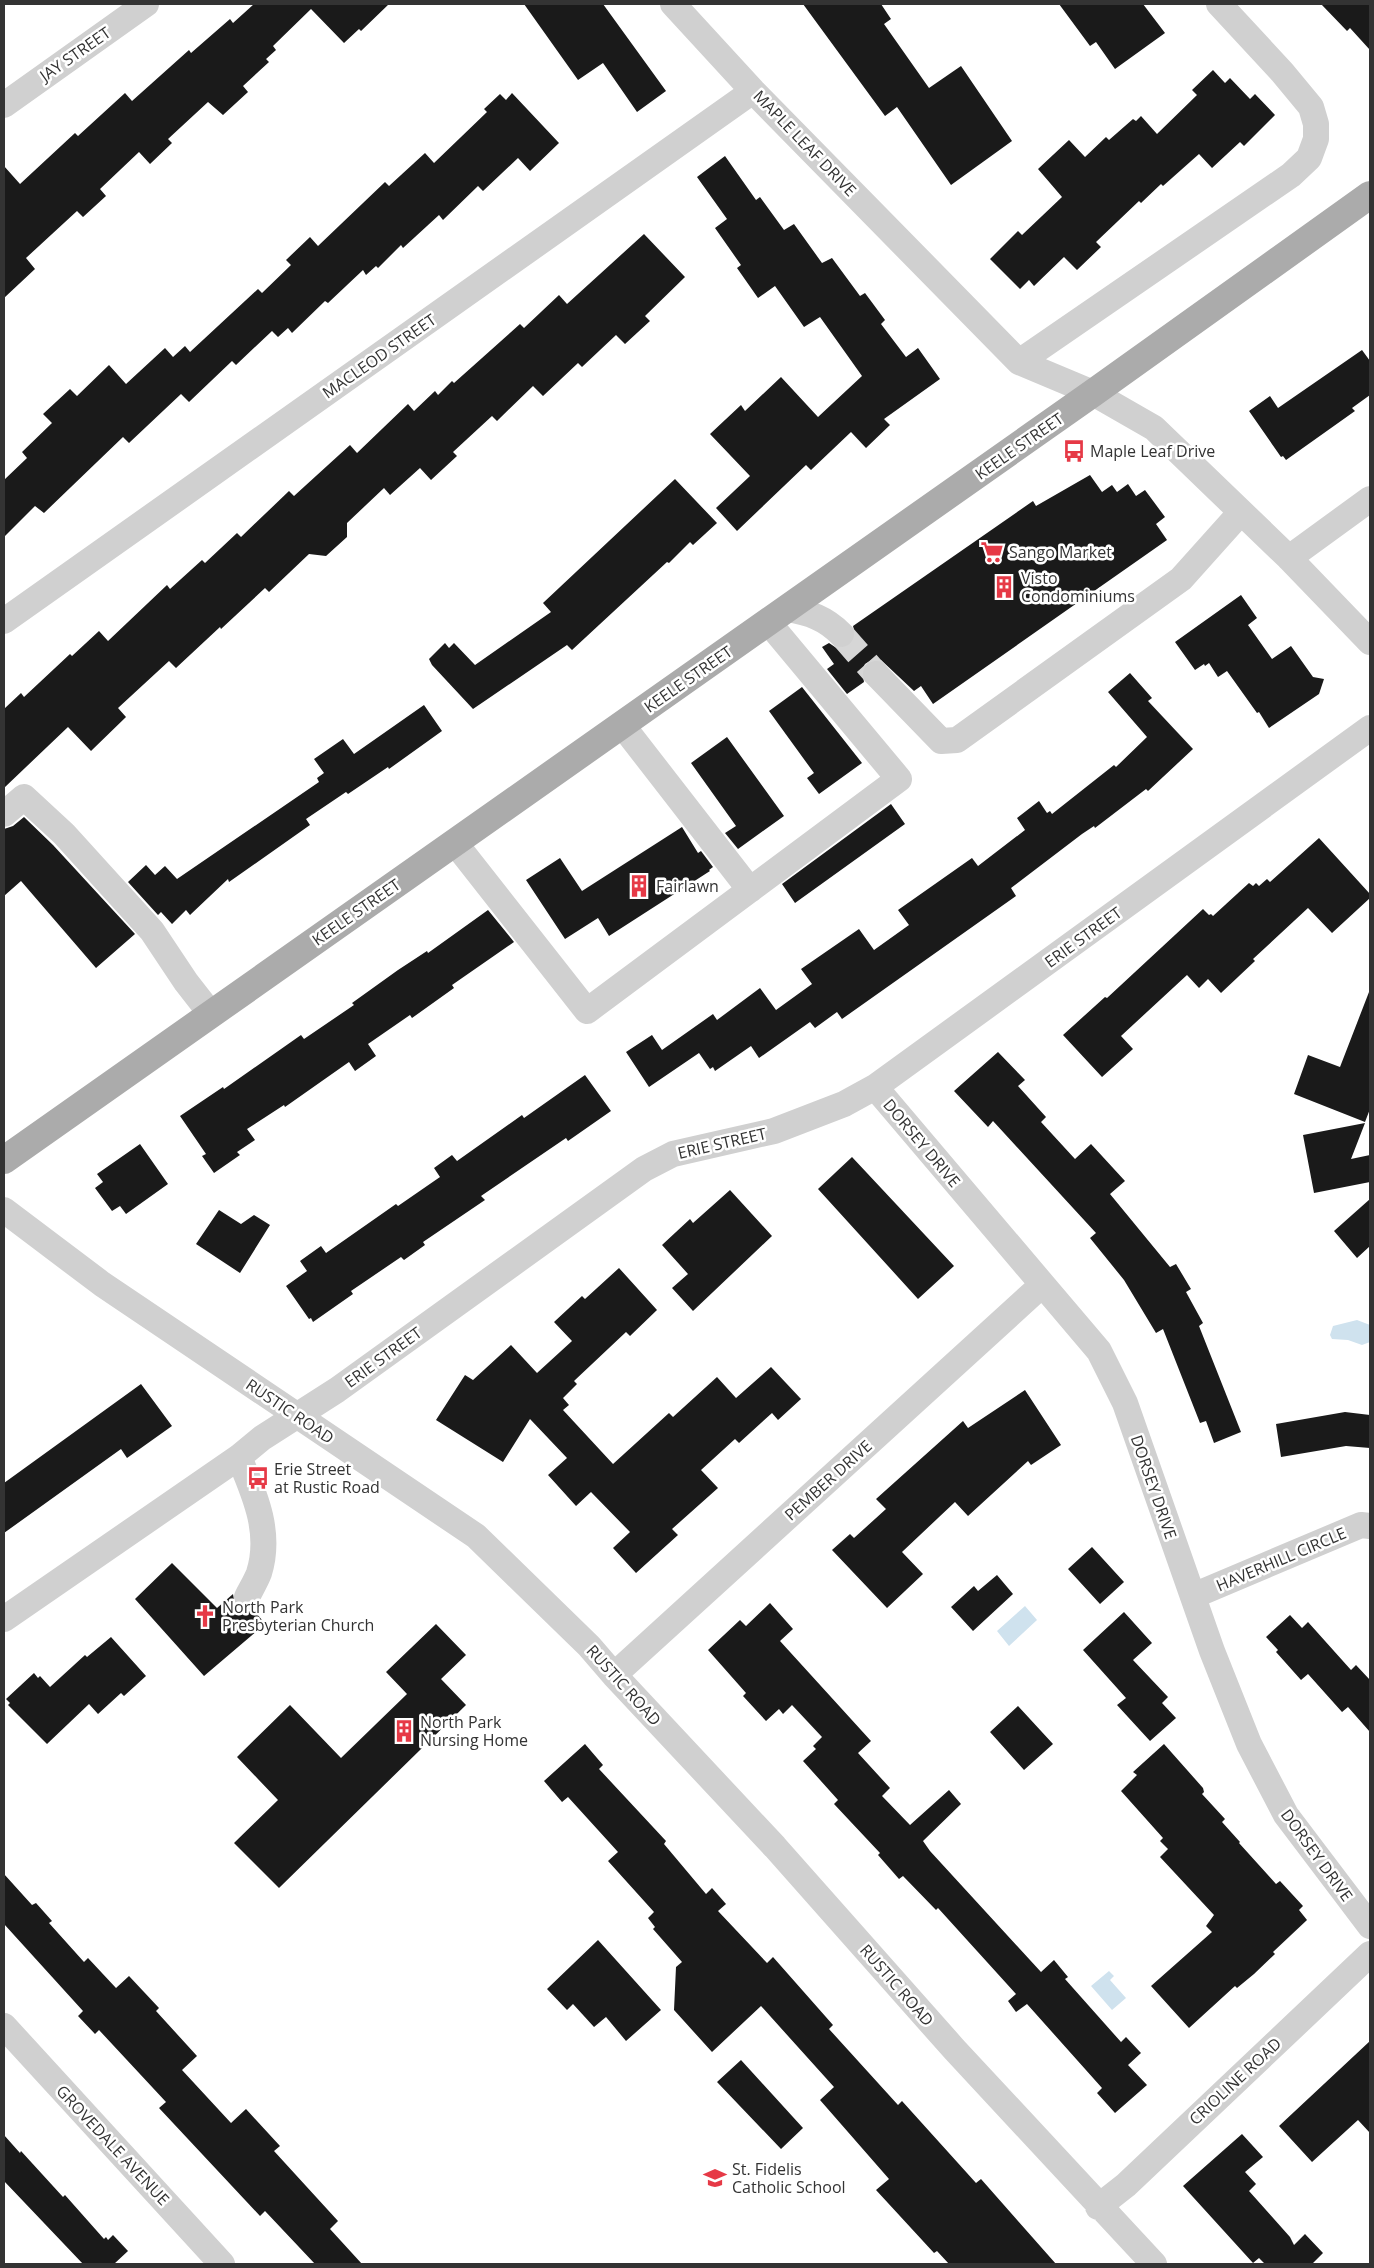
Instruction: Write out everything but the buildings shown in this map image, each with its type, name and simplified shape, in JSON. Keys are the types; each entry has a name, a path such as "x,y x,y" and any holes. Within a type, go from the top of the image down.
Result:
{"main road":[{"name":"KEELE STREET","path":"4,1160 1093,394 1370,196"}],"street":[{"name":"JAY STREET","path":"4,105 146,4"},
{"name":"MAPLE LEAF DRIVE","path":"673,4 753,90 1019,362 1093,394 1154,428 1289,558 1370,642"},
{"path":"1019,362 1291,175 1309,158 1316,139 1316,124 1311,107 1282,72 1219,4"},
{"name":"MACLEOD STREET","path":"4,621 753,90"},
{"path":"1289,558 1370,499"},
{"path":"876,674 941,741 957,740 1181,579 1241,512"},
{"path":"778,615 811,614 828,622 841,634"},
{"path":"455,843 587,1011 899,780 778,615"},
{"path":"622,726 750,890"},
{"name":"ERIE STREET","path":"4,1619 239,1457 262,1438 298,1417 644,1169 673,1154 774,1131 844,1104 875,1087 1370,728"},
{"path":"4,814 24,797 64,834 152,931 186,982 211,1014"},
{"name":"DORSEY DRIVE","path":"875,1087 1099,1351 1125,1404 1248,1744 1286,1814 1370,1926"},
{"name":"RUSTIC ROAD","path":"4,1210 102,1284 476,1536 589,1646 775,1847 954,2049 1154,2264"},
{"name":"PEMBER DRIVE","path":"614,1675 1042,1285"},
{"path":"239,1457 259,1504 264,1541 259,1573 247,1597"},
{"name":"HAVERHILL CIRCLE","path":"1193,1596 1360,1525 1370,1526"},
{"name":"CRIOLINE ROAD","path":"1098,2206 1126,2185 1370,1954"},
{"name":"GROVEDALE AVENUE","path":"4,2026 222,2264"}],"water":[{"path":"1357,1320 1370,1325 1370,1342 1362,1345 1348,1340 1332,1339 1330,1335 1333,1326"},
{"path":"1025,1606 1037,1620 1009,1646 997,1631"},
{"path":"1109,1971 1114,1976 1110,1980 1126,1998 1112,2010 1091,1986"}],"tunnel":[{"path":"841,634 876,674"}],"place":[{"name":"Maple Leaf Drive","path":"1074,451"},
{"name":"Sango Market","path":"992,552"},
{"name":"Visto Condominiums","path":"1004,587"},
{"name":"Fairlawn","path":"639,886"},
{"name":"Erie Street at Rustic Road","path":"258,1478"},
{"name":"North Park Presbyterian Church","path":"205,1616"},
{"name":"North Park Nursing Home","path":"404,1731"},
{"name":"St. Fidelis Catholic School","path":"715,2178"}]}
